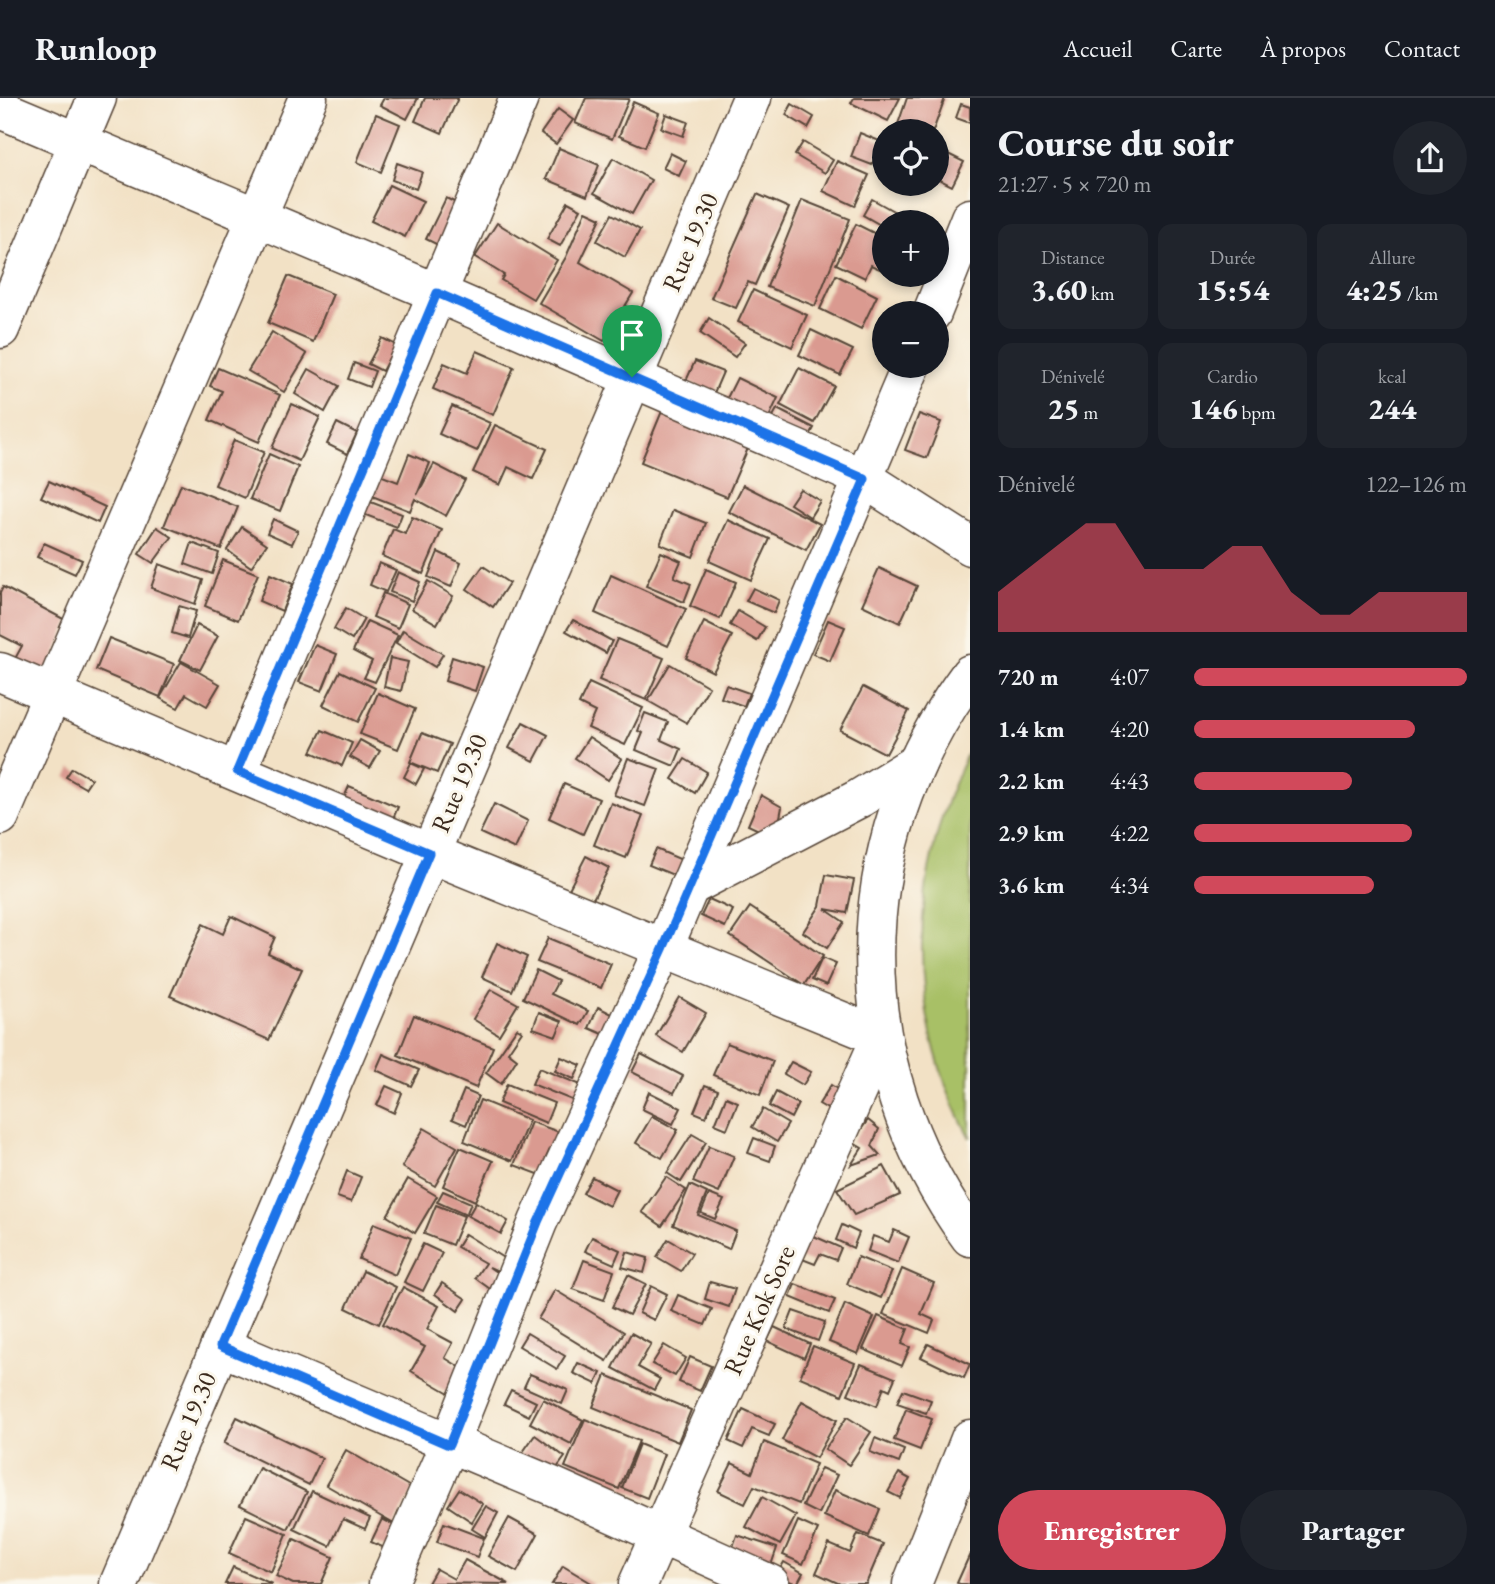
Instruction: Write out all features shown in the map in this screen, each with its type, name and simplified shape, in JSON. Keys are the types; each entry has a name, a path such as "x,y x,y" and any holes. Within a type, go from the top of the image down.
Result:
{"street":[{"path":"0,329 97,98"},
{"path":"0,816 308,98"},
{"path":"237,771 519,98"},
{"name":"Rue 19.30","path":"119,1584 752,98"},
{"path":"0,109 257,216 865,479 970,546"},
{"path":"937,301 970,218"},
{"path":"388,1584 449,1445 538,1222 663,949 906,378"},
{"path":"0,673 429,853 881,1037"},
{"path":"970,674 936,726 917,763 895,820 877,909 875,955 881,1037 909,1133 929,1174 970,1237"},
{"path":"689,887 860,798 917,763"},
{"name":"Rue Kok Sore","path":"638,1584 881,1037"},
{"path":"220,1346 449,1445 552,1486 770,1584"},
{"path":"912,1584 970,1439"}],"green space":[{"path":"970,748 970,1138 948,1091 933,1043 924,993 922,943 926,893 935,843 950,795"}],"building":[{"path":"384,98 418,98 407,119 380,105"},
{"path":"425,98 458,98 442,133 415,121"},
{"path":"586,98 629,99 612,139 575,123"},
{"path":"854,98 900,98 889,119 851,103"},
{"path":"907,98 945,98 937,119 900,119"},
{"path":"633,102 659,113 645,147 619,136"},
{"path":"792,104 814,117 808,128 786,115"},
{"path":"961,104 970,107 970,123 956,118"},
{"path":"558,109 573,120 556,144 541,133"},
{"path":"376,114 400,124 381,172 357,162"},
{"path":"666,114 688,122 683,136 661,128"},
{"path":"860,133 872,138 872,165 851,157"},
{"path":"803,142 833,160 825,173 795,155"},
{"path":"559,148 599,165 587,196 546,179"},
{"path":"670,153 686,161 679,176 663,168"},
{"path":"949,154 964,162 952,186 949,184"},
{"path":"613,158 651,180 632,214 594,193"},
{"path":"837,161 869,175 855,206 823,191"},
{"path":"397,163 422,172 416,189 392,180"},
{"path":"389,185 423,201 405,237 371,221"},
{"path":"757,194 789,208 755,285 748,282 736,308 711,298"},
{"path":"446,198 460,205 440,246 426,239"},
{"path":"872,199 892,210 872,210 872,220 863,215"},
{"path":"802,200 850,219 815,306 767,287"},
{"path":"568,202 581,209 560,246 547,239"},
{"path":"586,211 601,218 580,262 633,293 604,341 539,303 566,257"},
{"path":"612,214 640,230 625,257 597,241"},
{"path":"497,223 557,260 533,299 501,280 504,275 475,257"},
{"path":"856,224 872,232 872,265 865,278 836,264"},
{"path":"836,275 877,296 872,301 861,329 820,309"},
{"path":"288,276 333,294 313,342 268,323"},
{"path":"753,290 807,315 792,347 738,322"},
{"path":"709,318 745,343 735,357 700,333"},
{"path":"811,330 853,350 840,375 799,355"},
{"path":"272,332 307,354 284,392 248,371"},
{"path":"382,338 396,345 382,371 368,364"},
{"path":"477,351 514,367 493,415 433,389 444,363 467,373"},
{"path":"695,361 723,372 714,393 686,381"},
{"path":"354,363 375,371 369,387 348,379"},
{"path":"218,368 280,395 259,442 209,420 222,391 210,386"},
{"path":"799,368 834,386 814,423 780,405"},
{"path":"309,369 339,386 325,412 295,394"},
{"path":"737,378 778,398 766,424 724,404"},
{"path":"292,404 320,417 299,461 272,448"},
{"path":"452,406 490,423 477,451 439,434"},
{"path":"777,409 814,428 807,441 770,422"},
{"path":"662,411 749,446 727,497 641,462"},
{"path":"919,414 941,422 927,458 905,450"},
{"path":"337,423 357,433 347,454 327,444"},
{"path":"495,425 547,449 533,479 508,467 500,485 473,472"},
{"path":"234,440 264,452 245,498 215,485"},
{"path":"269,454 298,467 280,511 250,499"},
{"path":"409,454 430,463 417,495 434,464 465,480 446,516 415,499 410,511 372,496 380,475 398,482"},
{"path":"49,481 105,507 98,523 41,497"},
{"path":"181,484 238,507 221,549 164,526"},
{"path":"743,485 820,524 806,550 729,512"},
{"path":"800,489 820,501 810,517 790,504"},
{"path":"368,501 402,514 397,527 363,514"},
{"path":"673,510 706,523 693,557 660,544"},
{"path":"412,517 442,530 423,574 382,556 393,529 405,534"},
{"path":"273,519 298,531 292,544 267,533"},
{"path":"728,520 770,539 751,580 709,561"},
{"path":"157,527 172,537 153,563 139,554"},
{"path":"242,527 267,544 251,567 227,550"},
{"path":"44,543 82,560 75,574 37,557"},
{"path":"192,543 219,553 212,574 185,564"},
{"path":"438,552 461,563 451,587 428,577"},
{"path":"661,552 681,561 674,577 691,584 684,602 646,586"},
{"path":"223,560 258,574 238,620 205,606"},
{"path":"379,563 396,570 386,592 370,585"},
{"path":"159,564 203,580 195,604 151,588"},
{"path":"483,566 509,583 493,607 467,589"},
{"path":"879,568 917,586 900,623 862,605"},
{"path":"706,569 736,582 720,619 690,606"},
{"path":"398,572 420,582 412,601 390,592"},
{"path":"270,574 293,584 282,611 259,601"},
{"path":"611,575 686,609 668,646 595,613"},
{"path":"428,581 453,596 437,624 412,609"},
{"path":"3,587 69,622 43,684 11,666 22,646 0,635 0,593"},
{"path":"753,588 779,600 774,613 746,601"},
{"path":"383,593 408,604 398,628 373,617"},
{"path":"179,606 196,611 188,638 172,633"},
{"path":"346,608 364,619 352,640 334,629"},
{"path":"738,611 765,627 757,641 730,625"},
{"path":"573,620 612,641 606,653 566,631"},
{"path":"828,620 845,627 830,661 813,654"},
{"path":"367,621 398,635 375,682 364,678 372,661 353,651"},
{"path":"704,622 732,636 713,672 686,658"},
{"path":"197,625 218,636 200,670 180,660"},
{"path":"403,630 443,654 435,667 396,643"},
{"path":"109,638 174,664 160,697 96,670"},
{"path":"617,639 664,658 646,700 599,680"},
{"path":"315,645 337,654 322,691 299,682"},
{"path":"452,657 483,667 475,691 445,681"},
{"path":"390,658 408,662 401,691 384,687"},
{"path":"181,662 220,684 207,706 186,694 178,708 160,698"},
{"path":"670,664 709,687 687,723 648,701"},
{"path":"340,671 375,688 358,722 323,705"},
{"path":"589,683 643,708 625,745 588,728 595,712 579,704"},
{"path":"726,685 749,693 744,706 721,698"},
{"path":"863,687 909,711 886,754 840,730"},
{"path":"378,693 415,709 398,749 360,734"},
{"path":"645,713 668,722 661,740 681,749 674,766 636,750 643,733 638,731"},
{"path":"523,722 548,735 534,761 509,748"},
{"path":"322,730 352,743 342,766 311,752"},
{"path":"422,733 450,744 437,773 410,762"},
{"path":"589,737 622,759 608,780 575,758"},
{"path":"360,740 380,751 370,768 350,757"},
{"path":"628,758 659,769 645,806 614,795"},
{"path":"685,759 707,772 695,793 672,779"},
{"path":"411,763 424,769 416,784 404,777"},
{"path":"72,768 91,779 85,788 66,777"},
{"path":"564,784 599,799 583,834 549,818"},
{"path":"349,786 398,807 385,837 343,800"},
{"path":"761,795 782,807 776,838 748,825"},
{"path":"611,803 643,816 626,858 594,845"},
{"path":"494,804 528,821 515,849 480,833"},
{"path":"656,849 689,863 683,879 649,865"},
{"path":"586,856 609,868 592,901 569,889"},
{"path":"826,875 854,880 847,913 825,909 844,922 827,948 803,932 820,906"},
{"path":"709,899 733,910 725,927 701,916"},
{"path":"750,907 823,956 804,985 730,936"},
{"path":"231,916 275,937 268,953 302,969 269,1040 170,996 203,924 223,934"},
{"path":"548,938 611,964 601,988 537,962"},
{"path":"497,943 527,957 512,991 482,977"},
{"path":"822,958 836,964 826,986 812,980"},
{"path":"536,970 558,981 551,994 588,1011 580,1025 523,998"},
{"path":"491,989 518,1004 499,1035 473,1019"},
{"path":"679,997 706,1013 683,1052 656,1036"},
{"path":"598,1007 614,1015 605,1035 589,1028"},
{"path":"539,1012 562,1021 556,1036 533,1028"},
{"path":"414,1015 493,1047 476,1088 398,1055"},
{"path":"517,1028 522,1031 508,1052 517,1059 501,1084 486,1073"},
{"path":"727,1043 773,1061 760,1095 713,1075"},
{"path":"383,1054 419,1070 411,1086 376,1070"},
{"path":"641,1054 683,1076 674,1093 632,1072"},
{"path":"561,1057 581,1065 574,1079 555,1071"},
{"path":"791,1062 811,1072 803,1085 784,1074"},
{"path":"539,1068 581,1085 574,1101 532,1084"},
{"path":"507,1084 554,1103 546,1123 499,1103"},
{"path":"705,1085 718,1090 706,1117 694,1112"},
{"path":"831,1085 843,1093 831,1111 819,1104"},
{"path":"386,1086 402,1093 394,1113 377,1105"},
{"path":"464,1090 478,1096 466,1125 452,1119"},
{"path":"649,1092 681,1108 673,1124 642,1109"},
{"path":"776,1092 798,1104 791,1118 769,1106"},
{"path":"726,1097 738,1102 727,1129 715,1124"},
{"path":"480,1100 529,1120 512,1161 464,1141"},
{"path":"763,1109 788,1124 777,1142 752,1127"},
{"path":"652,1116 678,1130 662,1158 636,1143"},
{"path":"868,1120 879,1129 872,1146 880,1155 851,1165 862,1148 852,1142"},
{"path":"531,1122 562,1133 546,1177 514,1165"},
{"path":"424,1128 457,1147 435,1186 402,1167"},
{"path":"692,1134 706,1142 681,1182 667,1173"},
{"path":"754,1138 775,1146 770,1161 748,1153"},
{"path":"709,1146 734,1156 719,1193 693,1182"},
{"path":"460,1147 493,1161 475,1201 443,1186"},
{"path":"884,1166 900,1195 854,1215 837,1189"},
{"path":"347,1171 361,1177 351,1202 337,1197"},
{"path":"592,1177 617,1190 609,1206 583,1193"},
{"path":"666,1177 686,1190 662,1226 642,1212"},
{"path":"408,1179 437,1196 415,1233 387,1216"},
{"path":"690,1185 707,1193 698,1215 736,1231 729,1249 673,1225"},
{"path":"443,1191 471,1203 466,1215 437,1202"},
{"path":"709,1194 724,1200 715,1219 701,1213"},
{"path":"476,1202 508,1221 501,1234 468,1216"},
{"path":"436,1205 464,1216 452,1245 424,1234"},
{"path":"374,1223 411,1238 395,1275 359,1259"},
{"path":"842,1225 859,1233 853,1248 836,1240"},
{"path":"894,1230 909,1237 898,1263 868,1251 873,1236 889,1242"},
{"path":"807,1233 841,1248 836,1260 820,1254 815,1264 797,1257"},
{"path":"465,1234 505,1259 498,1271 489,1267 503,1277 493,1291 475,1278 485,1263 457,1247"},
{"path":"592,1237 620,1250 614,1264 585,1251"},
{"path":"668,1239 692,1253 681,1271 657,1257"},
{"path":"423,1244 442,1253 423,1291 404,1282"},
{"path":"627,1252 648,1258 644,1273 622,1267"},
{"path":"858,1257 892,1271 881,1298 847,1284"},
{"path":"584,1260 614,1271 604,1300 573,1289"},
{"path":"902,1269 934,1283 921,1314 934,1320 929,1333 883,1314"},
{"path":"363,1271 396,1287 379,1324 346,1308"},
{"path":"628,1275 646,1284 629,1315 612,1307"},
{"path":"710,1282 735,1289 729,1307 705,1299"},
{"path":"442,1283 466,1299 458,1311 435,1294"},
{"path":"795,1284 835,1300 829,1313 790,1297"},
{"path":"651,1286 667,1294 654,1320 639,1313"},
{"path":"403,1287 439,1306 427,1329 453,1343 445,1358 463,1369 449,1393 411,1371 425,1347 383,1324"},
{"path":"555,1290 624,1332 607,1361 538,1319"},
{"path":"678,1295 712,1309 705,1325 671,1311"},
{"path":"845,1304 874,1317 858,1354 829,1342"},
{"path":"793,1311 825,1322 818,1341 786,1329"},
{"path":"878,1316 908,1329 902,1344 910,1347 902,1366 863,1349"},
{"path":"774,1327 810,1344 804,1358 767,1341"},
{"path":"527,1333 565,1356 557,1369 519,1346"},
{"path":"631,1333 651,1344 638,1367 660,1379 654,1390 613,1368"},
{"path":"928,1344 970,1364 964,1378 921,1357"},
{"path":"664,1345 686,1358 675,1376 652,1364"},
{"path":"813,1346 855,1363 842,1395 800,1377"},
{"path":"690,1357 711,1366 700,1391 679,1382"},
{"path":"578,1363 601,1373 596,1384 573,1373"},
{"path":"861,1364 895,1378 890,1390 884,1387 877,1406 848,1394"},
{"path":"530,1374 568,1390 562,1404 524,1387"},
{"path":"606,1375 691,1410 678,1442 593,1407"},
{"path":"511,1390 536,1402 529,1416 504,1404"},
{"path":"903,1390 931,1400 926,1413 897,1403"},
{"path":"543,1399 583,1420 571,1444 530,1423"},
{"path":"802,1401 837,1420 816,1458 782,1440"},
{"path":"743,1409 775,1424 769,1436 752,1429 743,1448 728,1441"},
{"path":"906,1409 932,1419 920,1450 894,1440"},
{"path":"237,1417 322,1458 309,1485 224,1443"},
{"path":"847,1417 871,1432 849,1465 825,1449"},
{"path":"585,1419 639,1441 619,1489 565,1467"},
{"path":"535,1435 565,1457 548,1480 518,1459"},
{"path":"875,1438 904,1450 899,1463 870,1452"},
{"path":"764,1442 816,1464 799,1504 754,1486 745,1504 718,1491 732,1463 752,1473"},
{"path":"639,1444 664,1454 647,1498 622,1488"},
{"path":"346,1450 414,1489 394,1524 326,1485"},
{"path":"259,1468 307,1492 288,1529 240,1505"},
{"path":"821,1468 837,1475 819,1514 803,1506"},
{"path":"899,1473 910,1479 900,1498 888,1492"},
{"path":"459,1489 483,1504 472,1522 448,1506"},
{"path":"835,1490 880,1509 869,1536 824,1516"},
{"path":"312,1491 370,1518 365,1529 343,1519 330,1546 294,1529"},
{"path":"762,1497 796,1516 780,1545 746,1527"},
{"path":"486,1506 498,1513 485,1537 472,1529"},
{"path":"246,1516 287,1534 271,1572 229,1553"},
{"path":"509,1518 538,1534 517,1572 488,1556"},
{"path":"382,1519 400,1528 389,1550 371,1542"},
{"path":"798,1521 818,1530 803,1564 783,1555"},
{"path":"444,1523 484,1538 477,1557 437,1542"},
{"path":"858,1534 883,1544 866,1584 840,1584 816,1573 829,1544 850,1553"},
{"path":"737,1535 777,1548 769,1571 729,1559"},
{"path":"294,1539 333,1557 321,1584 293,1584 276,1576"},
{"path":"970,1554 970,1584 957,1583"},
{"path":"465,1560 509,1584 428,1583 436,1569 454,1579"},
{"path":"784,1562 803,1573 797,1584 776,1576"},
{"path":"563,1566 593,1584 552,1584"},
{"path":"233,1567 272,1584 225,1584"}],"route":[{"path":"437,293 632,377 865,479 663,949 538,1222 449,1445 220,1346 429,853 237,771 437,293"}]}
